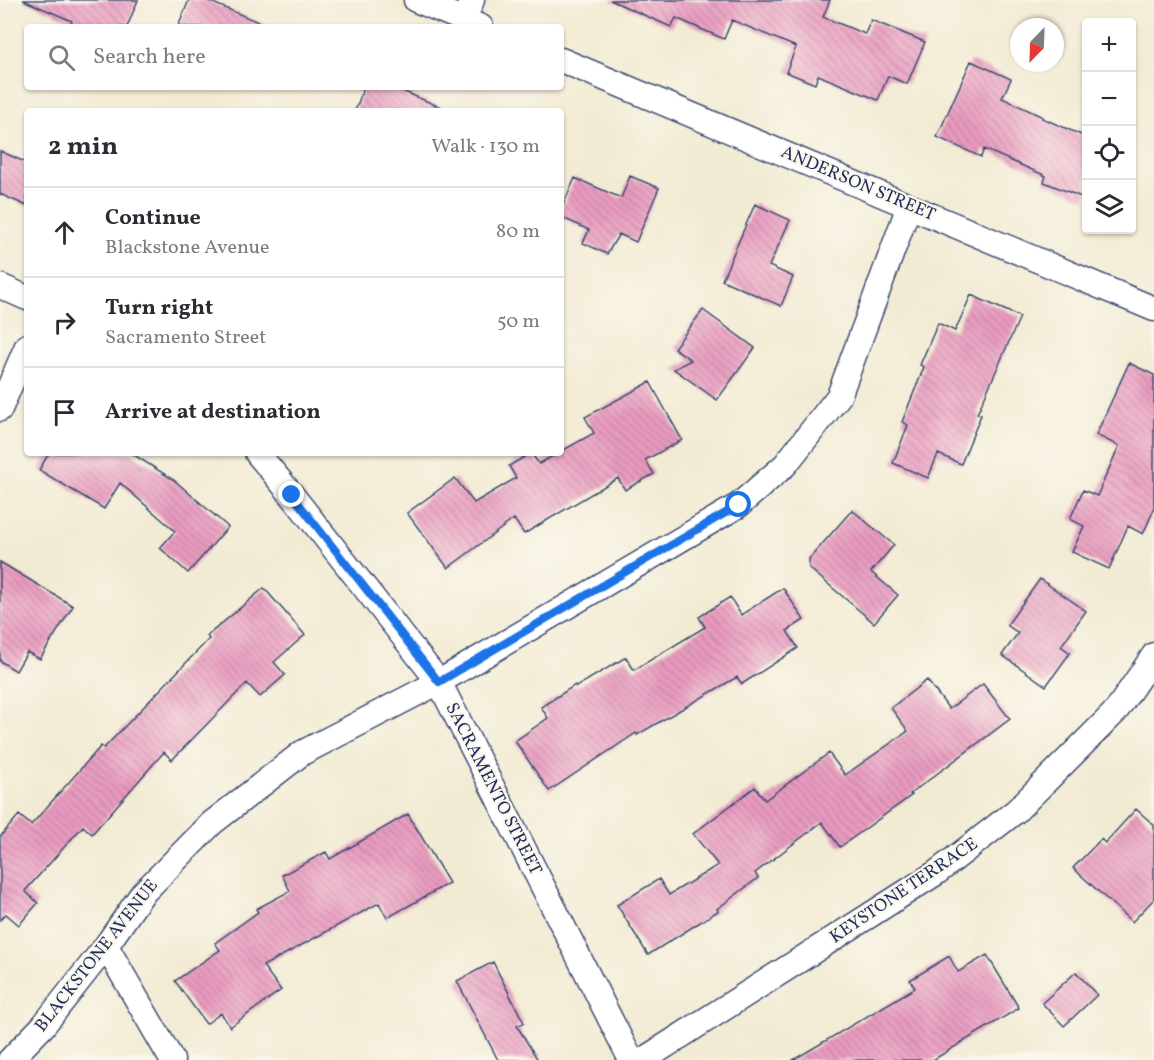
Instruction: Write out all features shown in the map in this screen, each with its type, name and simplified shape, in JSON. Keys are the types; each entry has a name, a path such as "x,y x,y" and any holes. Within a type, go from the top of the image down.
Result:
{"street":[{"path":"416,0 473,16"},
{"name":"ANDERSON STREET","path":"564,61 1154,309"},
{"name":"BLACKSTONE AVENUE","path":"10,1060 43,1026 142,894 212,823 302,753 439,682 739,505 785,465 839,396 909,206"},
{"path":"0,286 24,297"},
{"path":"0,409 24,352"},
{"name":"SACRAMENTO STREET","path":"258,456 439,682 631,1060"},
{"name":"KEYSTONE TERRACE","path":"643,1060 936,873 1017,811 1116,711 1154,655"},
{"path":"105,946 172,1060"}],"building":[{"path":"23,0 138,0 128,24 71,24 72,21"},
{"path":"189,0 206,0 263,24 179,24"},
{"path":"610,0 830,0 823,17 865,34 871,20 925,42 907,84 888,76 878,100 818,75 815,84 786,72 796,47 732,20 724,39 676,18 671,27"},
{"path":"971,61 1011,79 1002,98 1082,135 1082,197 1044,182 1046,176 984,149 981,157 937,137"},
{"path":"363,90 400,90 443,108 356,108"},
{"path":"0,151 24,162 24,205 0,194"},
{"path":"630,176 659,188 636,242 619,234 607,254 583,243 589,230 564,218 564,203 575,178 621,198"},
{"path":"755,204 790,220 769,266 793,277 781,306 722,280"},
{"path":"971,295 1020,317 977,414 981,415 961,464 938,454 928,478 893,463 908,425 902,422 924,367 920,365 938,323 955,331"},
{"path":"703,310 755,348 717,400 674,369 691,360 674,348"},
{"path":"1129,363 1154,375 1154,509 1143,534 1128,526 1109,569 1072,552 1084,526 1070,519 1083,490 1097,496 1119,446 1096,435"},
{"path":"650,382 682,440 645,460 654,474 625,490 618,478 524,534 514,519 448,568 407,513 455,478 474,503 516,478 509,466 526,456 533,456 539,464 553,456 564,456 564,450 594,433 585,417"},
{"path":"47,456 136,456 174,480 228,527 188,573 160,548 175,531 120,483 104,509 39,470"},
{"path":"852,510 894,545 871,572 898,595 874,623 809,568 809,559"},
{"path":"0,562 73,606 40,659 27,652 16,671 0,661"},
{"path":"1040,579 1086,611 1061,646 1070,653 1046,686 1002,655 1018,633 1007,625"},
{"path":"264,588 305,635 274,662 285,675 260,697 247,683 172,760 164,752 92,834 83,826 25,891 38,903 19,925 6,914 0,920 0,837 19,815 31,825 101,746 104,748 209,639 207,636"},
{"path":"783,588 804,620 787,631 798,648 742,684 737,677 637,735 636,733 549,791 515,741 548,718 541,707 626,657 634,670 705,627 699,617 730,597 741,615"},
{"path":"927,680 949,709 983,684 1010,719 840,847 822,822 755,873 758,878 717,909 718,911 648,955 617,905 659,879 669,895 718,865 693,834 755,787 765,800 829,753 845,775 908,731 891,708"},
{"path":"1136,809 1154,825 1154,899 1132,922 1073,868 1101,839 1105,843"},
{"path":"408,814 449,883 387,918 379,903 263,966 281,990 230,1027 221,1013 206,1024 175,981 220,950 215,943 258,912 256,909 290,891 282,875 326,852 330,859"},
{"path":"987,955 1019,1008 933,1060 793,1060 915,988 910,980 949,956 958,972"},
{"path":"493,962 524,1023 517,1026 538,1060 498,1060 457,981"},
{"path":"1076,972 1097,995 1064,1026 1042,1003"}],"route":[{"path":"292,495 439,682 739,505"}]}
